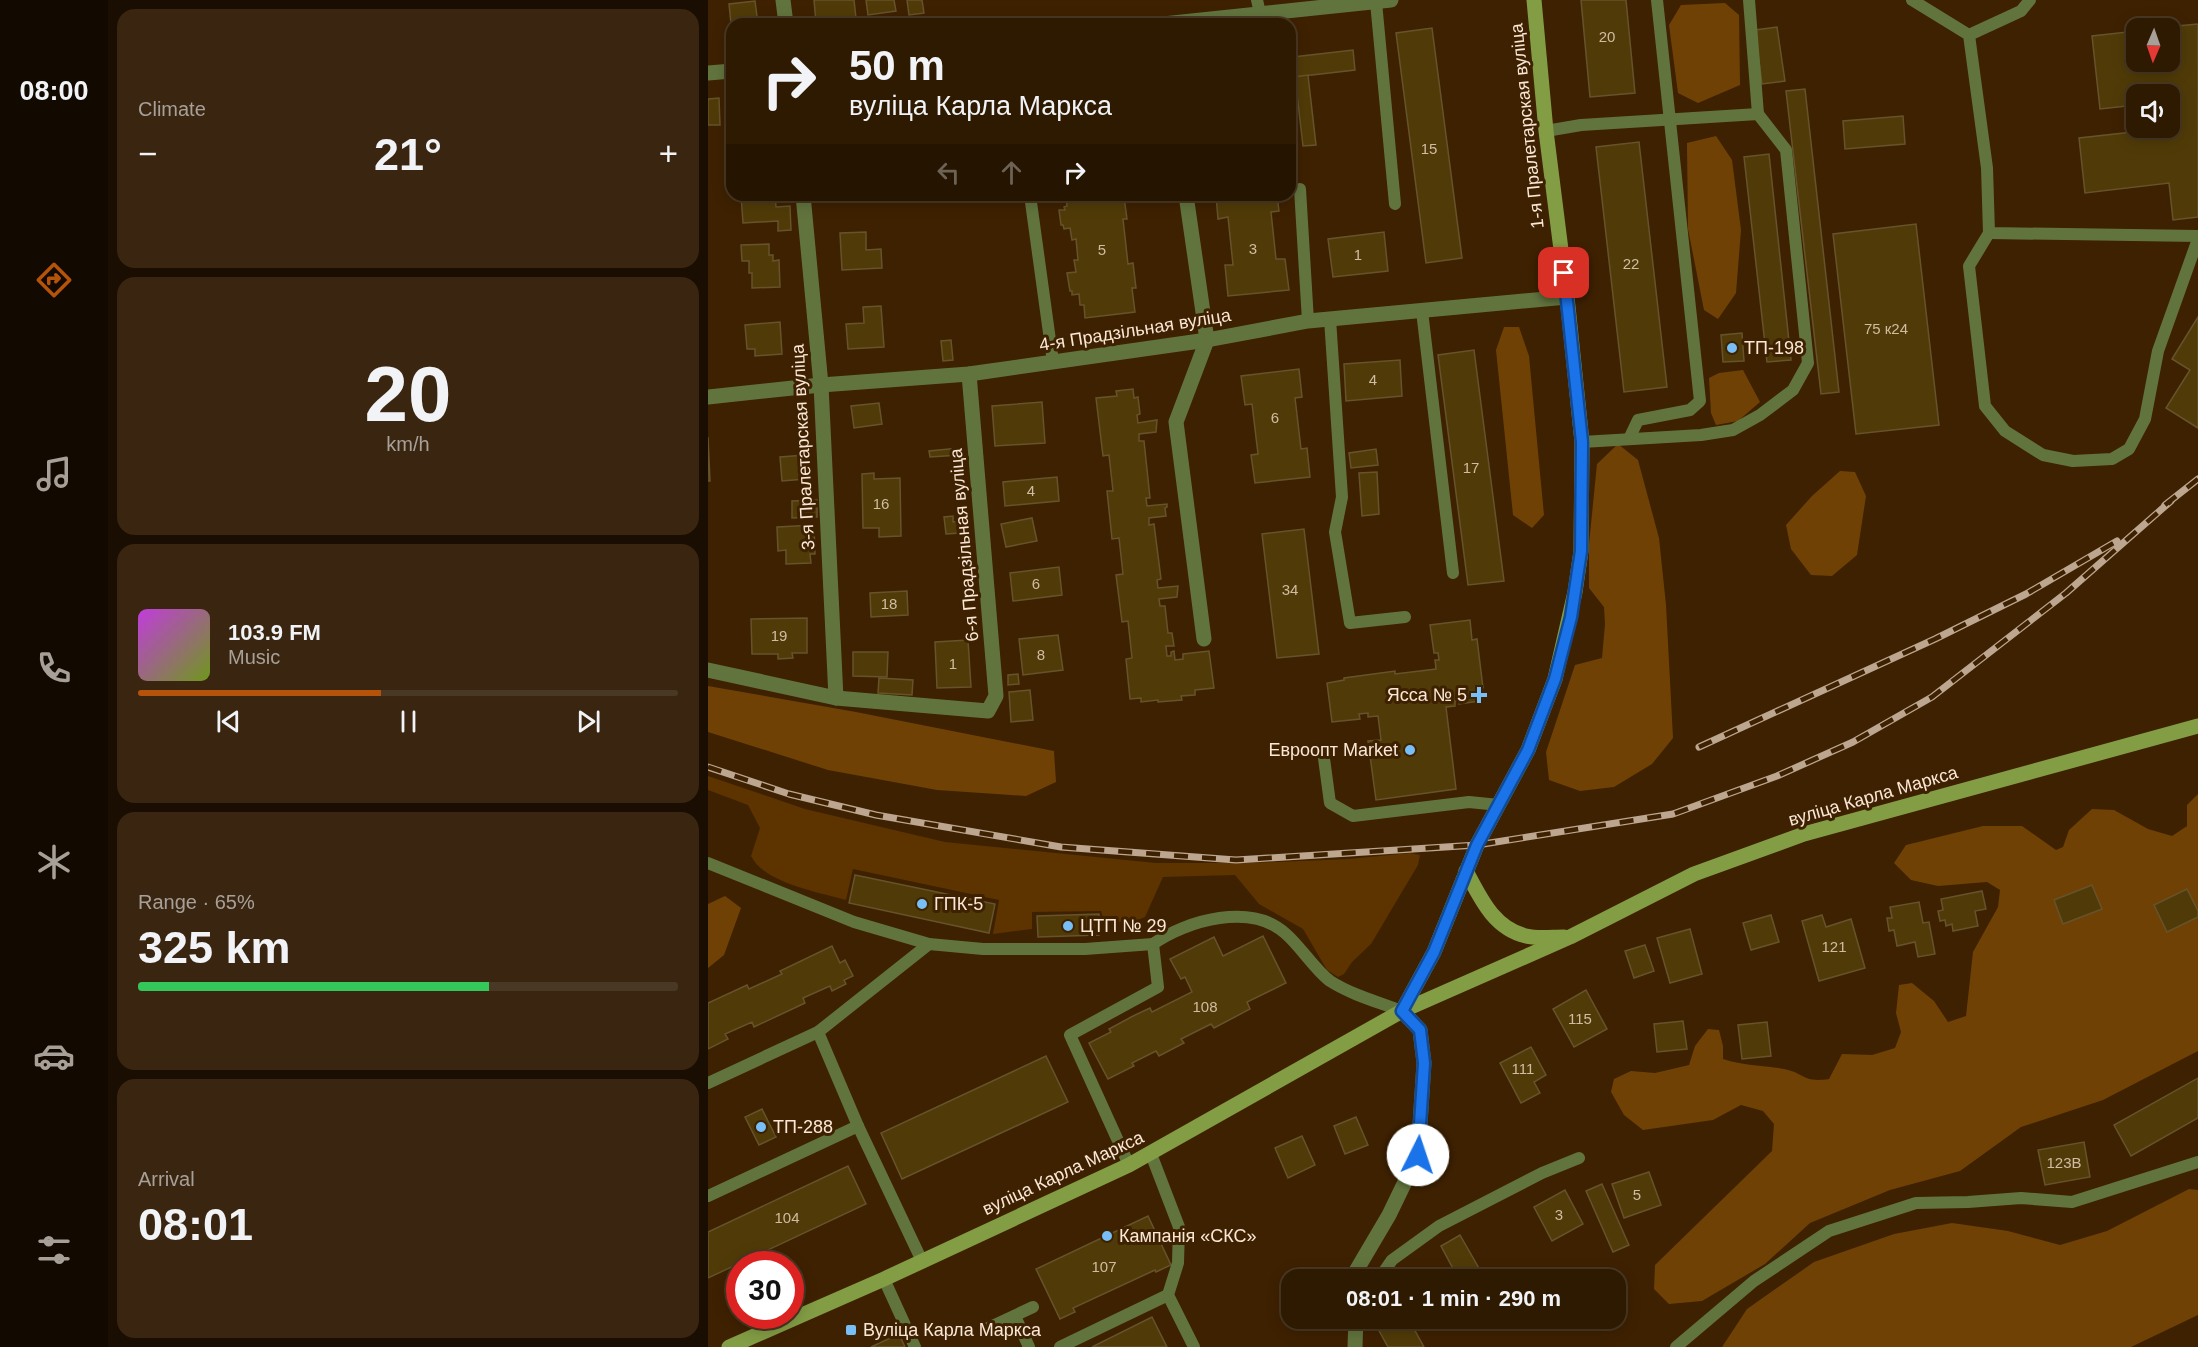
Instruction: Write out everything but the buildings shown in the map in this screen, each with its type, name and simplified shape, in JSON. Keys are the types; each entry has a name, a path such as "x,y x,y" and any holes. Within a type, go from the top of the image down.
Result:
{"main road":[{"name":"1-я Пралетарская вуліца","path":"1466,871 1477,845 1528,750 1555,679 1571,617 1581,551 1582,442 1546,130 1534,0"},
{"name":"вуліца Карла Маркса","path":"729,1347 884,1280 1129,1165 1402,1011 1570,937 1694,874 1804,834 2198,726"},
{"name":"вуліца Карла Маркса","path":"1466,871 1484,904 1499,924 1526,936 1570,937"},
{"path":"1402,1011 1434,952 1466,871"}],"street":[{"path":"783,0 785,18"},
{"path":"1197,18 1259,7 1383,1"},
{"path":"708,73 726,72"},
{"name":"3-я Пралетарская вуліца","path":"804,201 821,385 836,698"},
{"path":"1187,201 1207,340 1176,422 1204,639"},
{"name":"4-я Прадзільная вуліца","path":"708,397 821,385 969,374 1207,340 1308,321 1567,297"},
{"name":"6-я Прадзільная вуліца","path":"836,698 988,711 996,696 969,374"},
{"path":"708,670 836,698"},
{"path":"1357,1269 1389,1215 1418,1155 1424,1063 1420,1030 1402,1011"},
{"path":"1355,1347 1356,1329"}],"lane":[{"path":"1629,439 1638,420 1690,410 1700,401 1657,0"},
{"path":"1582,442 1701,435 1733,430 1760,415 1793,390 1808,363 1786,150 1758,114 1749,0"},
{"path":"1912,0 1969,35"},
{"path":"1969,35 2021,11 2030,0"},
{"path":"1383,1 1395,204"},
{"path":"1969,35 1987,168 1989,232 1969,266 1985,406 2005,431 2043,455 2073,461 2112,459 2129,449 2145,419 2158,351 2198,238 1989,232"},
{"path":"1546,130 1581,125 1758,114"},
{"path":"1300,189 1308,321"},
{"path":"1031,201 1053,362"},
{"path":"1422,311 1453,573"},
{"path":"1330,320 1342,497 1335,532 1350,623 1405,618"},
{"path":"1323,752 1330,803 1353,816 1469,802 1499,805"},
{"path":"708,863 844,918 928,944 982,949 1085,949 1154,944 1169,933 1209,919 1257,918 1284,932 1328,979 1349,991 1402,1011"},
{"path":"708,1083 818,1032 928,944"},
{"path":"1129,1165 1071,1035 1158,987 1154,944"},
{"path":"818,1032 858,1126 921,1261"},
{"path":"708,1196 858,1126"},
{"path":"1151,1154 1179,1227 1178,1263 1168,1295 1194,1347"},
{"path":"1386,1269 1392,1260 1439,1226 1542,1173 1579,1158"},
{"path":"1676,1347 1754,1281 1829,1231 1916,1203 2021,1198 2072,1202 2198,1162"},
{"path":"884,1280 915,1347"},
{"path":"1060,1347 1168,1295"},
{"path":"984,1330 1033,1307"},
{"path":"1015,1316 1029,1347"}],"shaded area":[{"path":"1725,3 1739,15 1740,85 1698,103 1678,93 1669,25 1681,5"},
{"path":"1716,136 1732,160 1741,230 1736,293 1718,319 1704,310 1688,229 1687,143"},
{"path":"1504,327 1519,327 1529,356 1544,515 1532,528 1513,515 1496,350"},
{"path":"1743,370 1760,402 1738,421 1716,425 1711,413 1709,378 1719,373"},
{"path":"1618,444 1638,460 1659,538 1666,605 1673,738 1652,764 1614,787 1580,791 1549,780 1546,752 1575,665 1602,658 1604,607 1589,588 1589,544 1597,464"},
{"path":"1840,471 1855,472 1866,496 1857,555 1832,576 1811,575 1791,549 1786,525 1812,496"},
{"path":"708,686 1054,751 1056,782 1026,796 937,790 828,770 708,732"},
{"path":"708,776 805,809 945,842 1156,863 1249,863 1349,859 1410,853 1420,855 1418,865 1371,944 1352,962 1344,974 1338,977 1327,970 1303,929 1259,904 1235,875 1163,877 1145,917 1135,921 1108,920 1103,918 1101,911 1032,912 1032,929 993,934 999,900 853,869 846,900 807,890 779,880 758,865 751,856 760,828 748,805 708,790"},
{"path":"2198,794 2198,1051 2103,1100 2021,1127 1960,1171 1890,1190 1810,1223 1765,1264 1702,1301 1669,1304 1654,1289 1655,1265 1772,1151 1774,1124 1763,1111 1741,1105 1713,1120 1643,1130 1624,1115 1611,1092 1614,1079 1631,1071 1655,1073 1689,1065 1695,1046 1708,1029 1719,1030 1723,1059 1784,1069 1808,1079 1829,1079 1842,1054 1872,1055 1895,1048 1901,1032 1896,1013 1899,985 1912,983 1934,1001 1948,1022 1966,1016 1973,952 1998,907 2000,890 1987,882 1938,886 1911,880 1894,863 1906,845 1983,826 2022,826 2056,850 2063,847 2069,830 2092,809 2114,810 2148,829 2172,836 2187,826 2187,805"},
{"path":"725,896 741,908 724,955 708,968 708,904"},
{"path":"2189,1189 2198,1190 2198,1315 2131,1347 1722,1347 1747,1309 1814,1262 1894,1234 1952,1223 2008,1231 2060,1245 2107,1231"}],"railway":[{"path":"2165,505 2198,479"},
{"path":"708,767 789,794 876,815 1061,847 1236,860 1477,845 1673,814 1777,776 1853,742 1932,697 2066,593 2171,501"},
{"path":"1699,747 1935,639 2026,594 2117,541"}],"place":[{"name":"ТП-198","path":"1732,348"},
{"name":"Ясса № 5","path":"1479,695"},
{"name":"Евроопт Market","path":"1410,750"},
{"name":"ГПК-5","path":"922,904"},
{"name":"ЦТП № 29","path":"1068,926"},
{"name":"ТП-288","path":"761,1127"},
{"name":"Кампанія «СКС»","path":"1107,1236"},
{"name":"Вуліца Карла Маркса","path":"851,1330"}],"route":[{"path":"1418,1155 1424,1063 1420,1030 1402,1011 1434,952 1477,845 1528,750 1555,679 1571,617 1581,551 1582,442 1564,273"}]}
